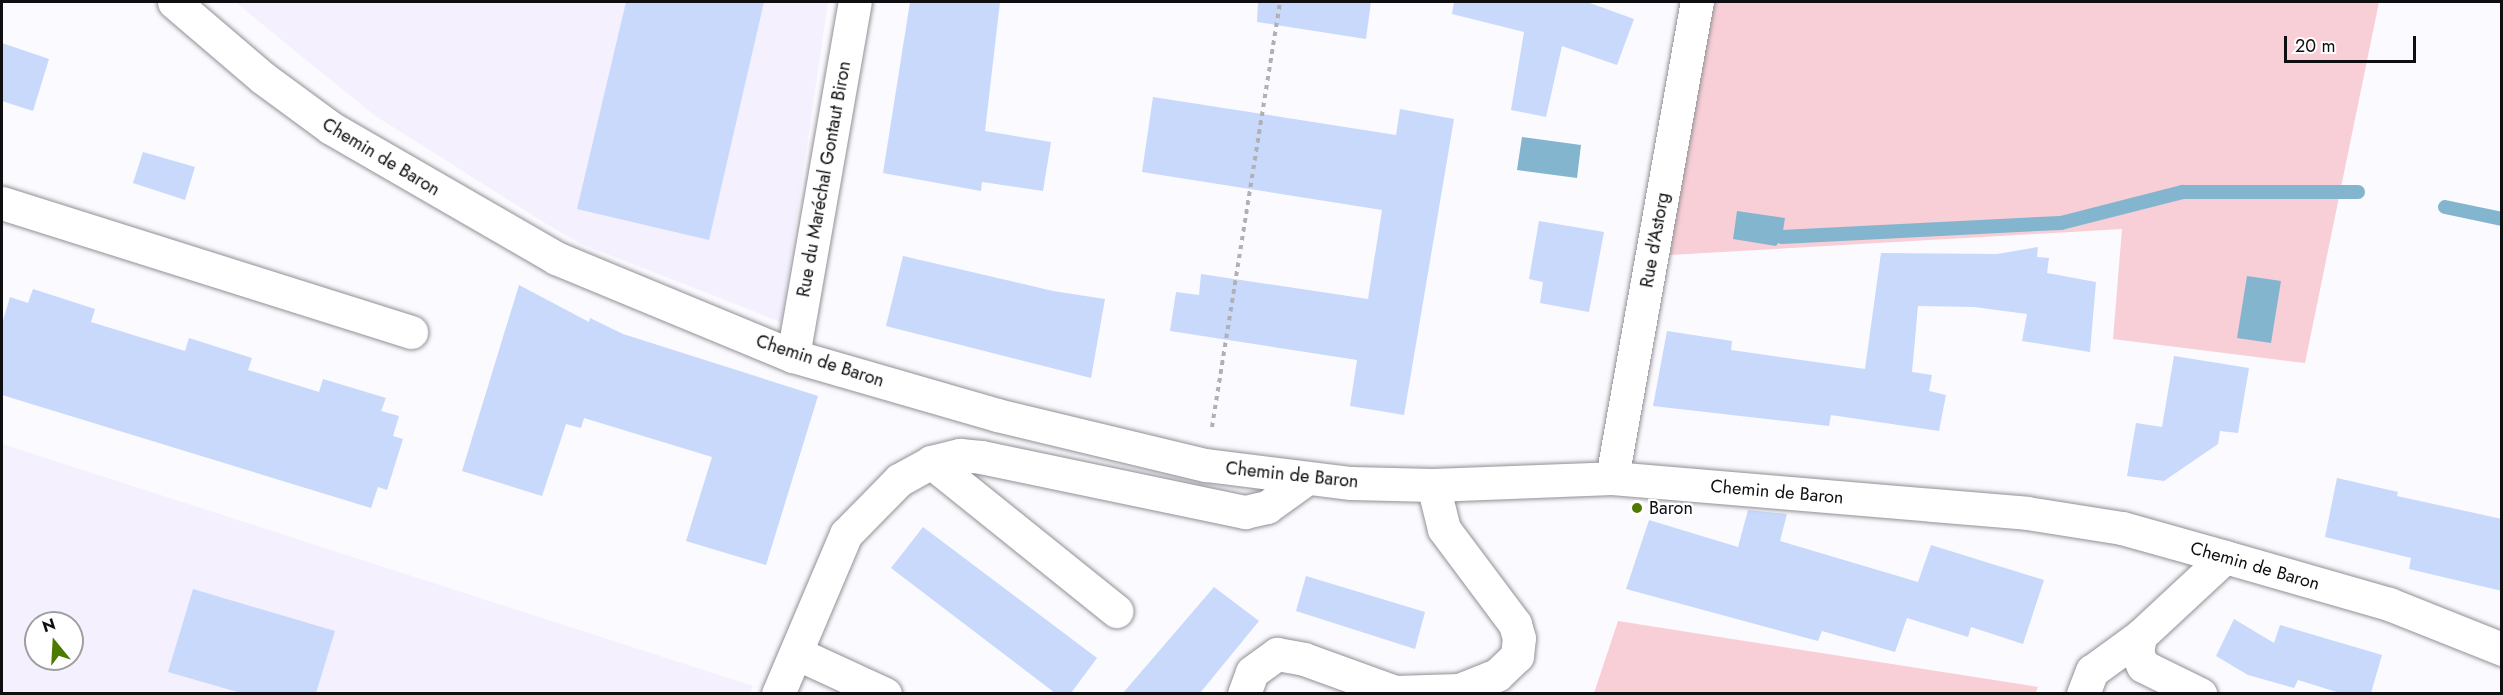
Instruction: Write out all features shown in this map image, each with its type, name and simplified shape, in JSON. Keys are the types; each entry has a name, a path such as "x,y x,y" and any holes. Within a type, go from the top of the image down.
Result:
{"street":[{"name":"Chemin de Baron","path":"174,2 262,78 331,128 556,258 793,356 997,415 1206,465 1307,478 1433,485 1612,478 2027,513 2122,528 2389,604 2502,649"},
{"name":"Rue du Maréchal Gontaut Biron","path":"793,356 855,2"},
{"name":"Rue d'Astorg","path":"1612,478 1697,2"},
{"path":"2,202 411,332"},
{"path":"778,693 846,534 899,480 931,462 960,455 981,457 1219,510 1245,512 1267,507 1307,478"},
{"path":"931,462 1116,611"},
{"path":"1244,693 1252,672 1277,654 1304,659 1395,692 1459,690 1497,675 1516,656 1519,638 1515,624 1444,529 1433,485"},
{"path":"2083,693 2092,671 2140,636 2224,557"},
{"path":"2140,636 2137,653 2143,666 2200,693"},
{"path":"796,652 885,693"}],"path":[{"path":"1206,465 1280,2"}],"shaded area":[{"path":"235,2 828,2 781,322 581,244 548,225 374,115"},
{"path":"1712,2 2379,2 2305,363 2113,339 2122,229 1669,255"},
{"path":"2,444 753,686 750,694 2,693"},
{"path":"1618,621 2038,687 2035,694 1594,693"}],"water":[{"path":"1522,137 1581,145 1577,178 1517,170"},
{"path":"1737,211 1785,218 1782,237 1776,246 1733,239"},
{"path":"2247,276 2281,281 2271,343 2237,338"}],"building":[{"path":"626,2 764,2 709,240 577,209"},
{"path":"910,2 1000,2 985,131 1051,142 1043,191 982,182 981,191 883,173"},
{"path":"1258,2 1371,2 1366,39 1257,22"},
{"path":"1454,2 1587,2 1634,19 1617,65 1562,46 1546,117 1511,110 1524,32 1452,14"},
{"path":"2,43 49,59 33,111 2,101"},
{"path":"1153,97 1396,135 1400,109 1454,119 1404,415 1350,406 1357,360 1170,331 1176,292 1199,295 1201,274 1368,299 1382,210 1142,172"},
{"path":"143,152 195,167 185,200 133,183"},
{"path":"1539,221 1604,232 1589,312 1540,303 1543,282 1529,279"},
{"path":"2038,247 2037,257 2049,258 2047,273 2096,282 2090,352 2022,341 2027,314 1974,307 1918,306 1912,372 1932,375 1929,391 1946,395 1939,431 1831,415 1829,426 1653,406 1667,331 1732,341 1731,350 1865,369 1881,253 1997,254"},
{"path":"903,256 1053,291 1105,299 1091,378 886,326"},
{"path":"519,285 589,322 590,318 623,334 818,396 766,565 686,541 712,457 584,418 581,428 566,424 542,496 462,471"},
{"path":"33,289 95,309 91,322 185,351 189,338 252,358 248,370 319,392 323,379 386,398 381,411 399,416 393,436 403,439 387,490 378,487 371,508 2,395 2,324 10,297 28,303"},
{"path":"2174,356 2249,368 2238,433 2220,431 2218,444 2164,481 2127,476 2136,423 2162,427"},
{"path":"2337,478 2398,492 2397,496 2502,519 2502,591 2409,569 2411,558 2325,537"},
{"path":"1748,510 1787,514 1780,541 1918,582 1931,545 2044,580 2023,644 1971,627 1968,637 1907,618 1895,652 1822,631 1818,641 1626,589 1649,520 1738,547"},
{"path":"923,527 1097,658 1071,693 1055,693 891,568"},
{"path":"1306,576 1425,612 1415,649 1296,611"},
{"path":"1214,587 1259,621 1200,693 1123,693"},
{"path":"193,589 335,631 316,693 241,693 168,672"},
{"path":"2234,619 2274,643 2280,625 2382,655 2371,693 2340,693 2298,680 2294,688 2248,675 2216,656"}],"waterway":[{"path":"1782,237 2061,223 2183,192 2358,192"},
{"path":"2445,207 2502,219"}],"place":[{"name":"Baron","path":"1637,508"}]}
